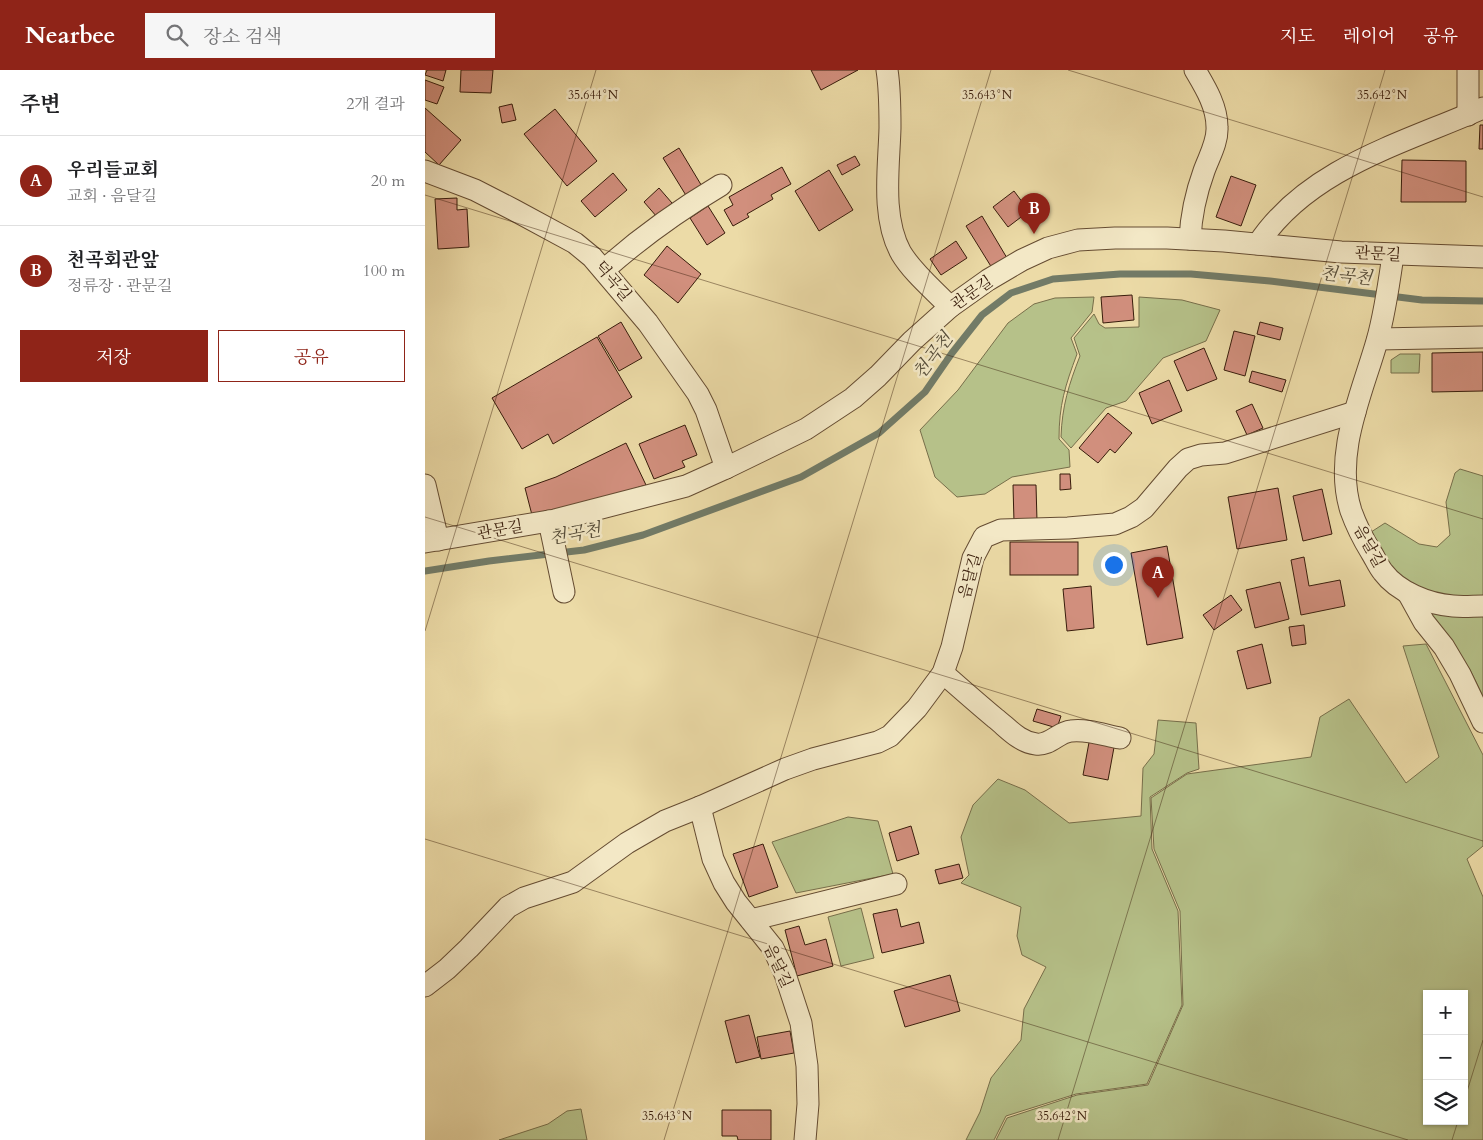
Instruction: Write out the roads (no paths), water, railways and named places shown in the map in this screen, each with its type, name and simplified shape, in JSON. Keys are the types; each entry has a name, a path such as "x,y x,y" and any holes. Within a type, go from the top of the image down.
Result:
{"street":[{"path":"887,70 890,112 889,214 900,251 910,266 950,306"},
{"path":"1190,239 1196,197 1215,142 1217,127 1215,111 1208,93 1195,70"},
{"path":"1258,244 1279,217 1294,202 1319,184 1379,151 1476,111 1467,70"},
{"name":"덕곡길","path":"425,171 475,190 575,244 593,257 648,323 698,394 706,410 726,468"},
{"path":"604,270 632,245 682,208 721,185"},
{"name":"관문길","path":"431,541 549,525 686,486 726,468 806,429 853,398 950,306 997,275 1022,260 1049,248 1078,240 1115,238 1190,239 1341,252 1392,263 1483,257"},
{"name":"음달길","path":"1392,263 1380,332 1355,412 1347,452 1346,484 1351,510 1362,537 1383,572 1395,584 1408,593 1429,601 1452,606 1483,606"},
{"path":"1380,332 1483,337"},
{"name":"음달길","path":"425,986 447,969 469,948 508,906 523,898 573,882 627,843 665,821 785,769 813,759 878,742 890,736 917,708 943,673 952,647 973,558 984,537 1001,530 1069,528 1115,524 1145,508 1178,468 1188,460 1201,455 1225,453 1355,412"},
{"path":"425,485 431,541"},
{"path":"549,525 563,588"},
{"path":"1408,593 1424,622 1444,647 1460,674 1483,722"},
{"path":"943,673 1009,731 1023,740 1037,744 1049,743 1069,731 1120,738"},
{"name":"음달길","path":"700,807 713,859 724,883 736,902 773,948 785,974 801,1023 807,1066 808,1104 805,1140"},
{"path":"751,920 896,884"}],"waterway":[{"name":"천곡천","path":"425,571 489,561 584,550 643,535 801,477 879,433 925,392 952,353 982,315 1011,293 1053,279 1120,274 1191,274 1270,281 1422,300 1483,301"}],"place":[{"name":"천곡회관앞","path":"1034,234"},
{"name":"우리들교회","path":"1158,598"}]}
